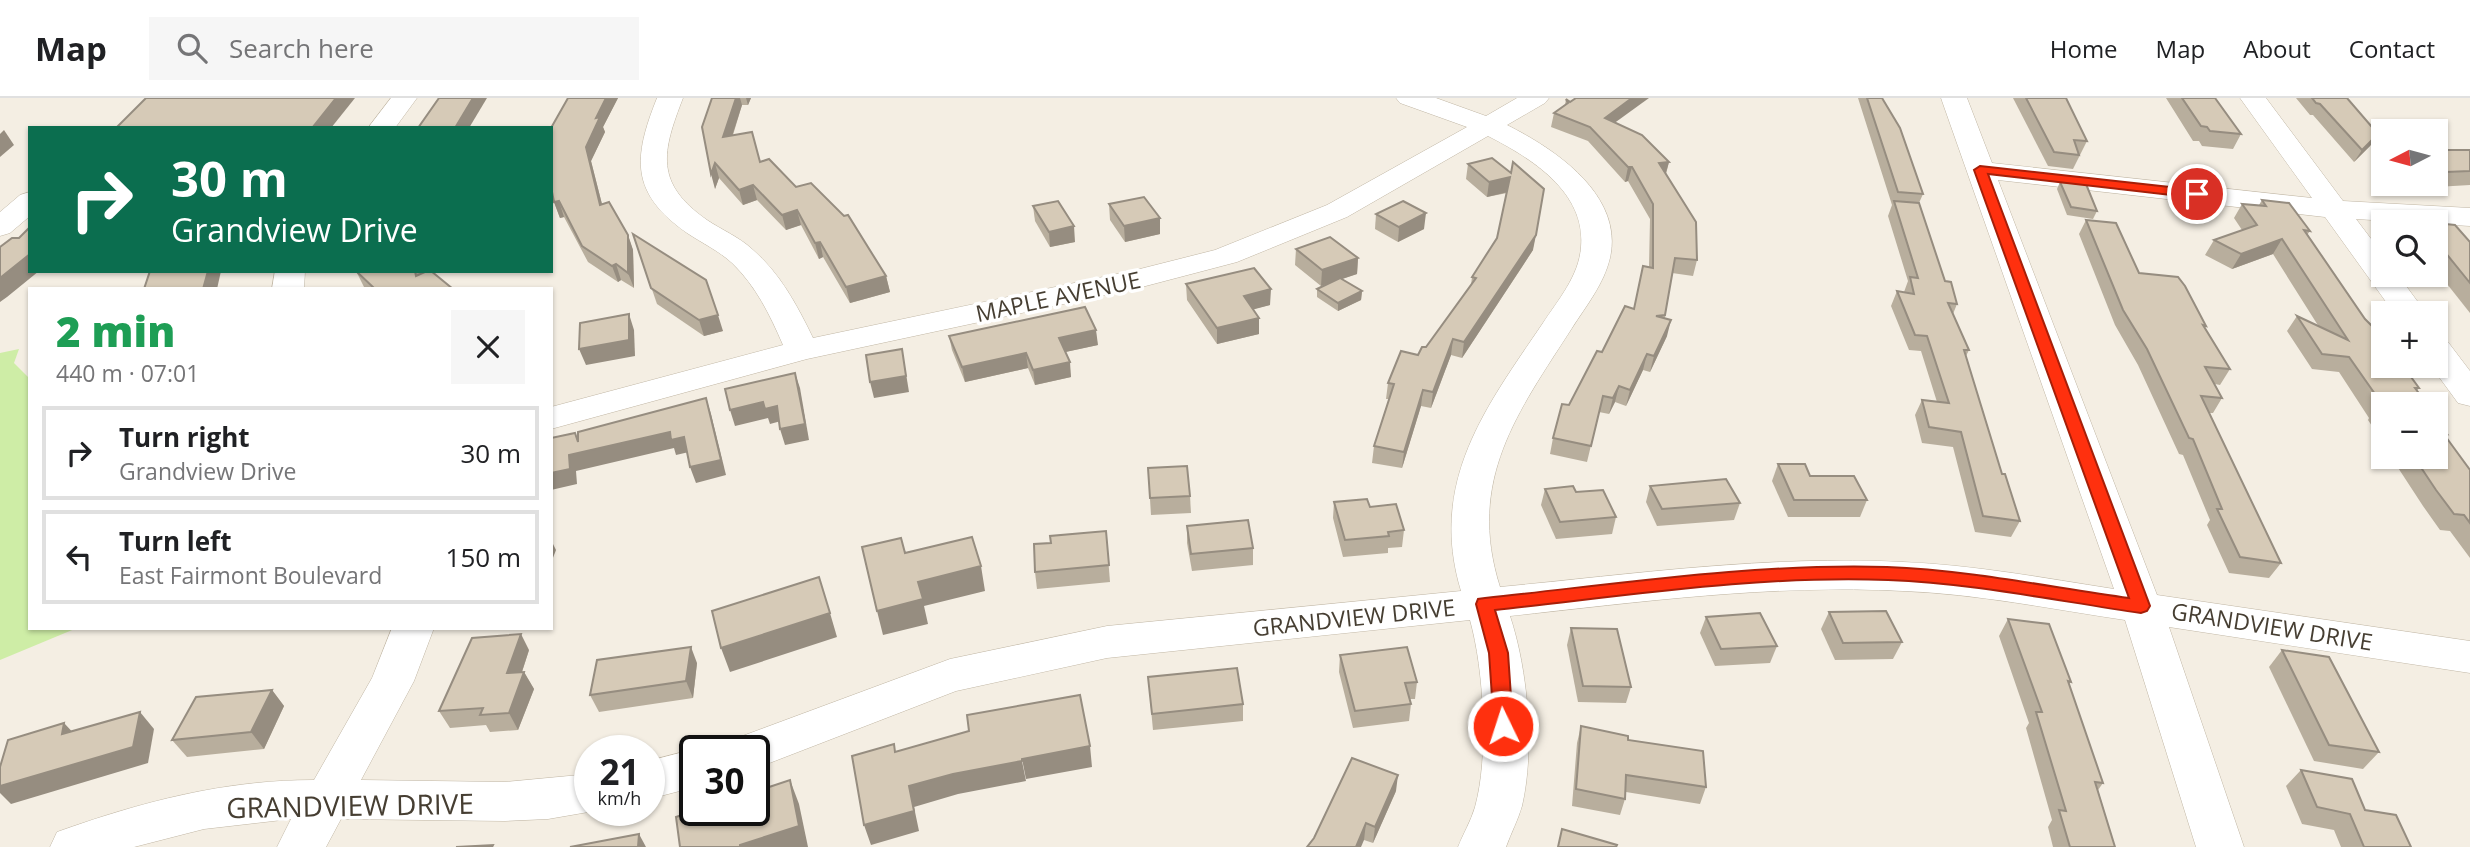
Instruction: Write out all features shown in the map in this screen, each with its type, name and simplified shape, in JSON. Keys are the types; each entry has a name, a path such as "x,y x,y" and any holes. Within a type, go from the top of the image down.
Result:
{"street":[{"path":"383,126 404,98"},
{"path":"670,98 652,150 651,170 659,190 671,206 741,255 766,281 784,310 802,350"},
{"path":"1409,98 1489,126 1544,157 1566,176 1582,195 1597,235 1591,274 1489,435 1477,472 1471,514 1473,561 1499,653 1503,726 1498,805 1482,847"},
{"name":"MAPLE AVENUE","path":"553,417 802,350 1138,279 1226,256 1337,211 1536,98"},
{"path":"1954,98 2141,606 2220,847"},
{"path":"2253,98 2401,301"},
{"path":"1980,170 2333,209 2470,217"},
{"path":"0,193 28,191"},
{"path":"0,227 28,203"},
{"path":"2448,365 2470,395"},
{"name":"GRANDVIEW DRIVE","path":"770,745 950,676 1107,642 1735,578 1838,573 1957,580 2470,657"},
{"path":"301,847 392,681 412,630"},
{"name":"GRANDVIEW DRIVE","path":"74,847 192,811 250,802 329,799 517,802 574,796"}],"green space":[{"path":"19,349 14,363 28,377 28,630 72,630 0,660 0,353"}],"building":[{"path":"146,98 336,98 314,126 118,126"},
{"path":"439,98 473,98 456,126 419,126"},
{"path":"568,98 606,98 586,147 600,205 609,202 628,235 628,273 582,246 559,201 554,202 552,126"},
{"path":"712,98 736,98 723,137 752,132 760,162 769,159 796,187 811,183 844,216 848,215 886,276 846,287 820,242 815,243 797,210 782,215 753,185 739,190 715,163 711,174 702,127"},
{"path":"1576,98 1632,98 1605,118 1642,135 1669,162 1659,163 1696,222 1697,260 1675,258 1665,315 1656,316 1671,320 1654,356 1647,354 1630,390 1619,386 1613,398 1603,396 1591,446 1553,438 1562,404 1569,405 1597,351 1602,352 1625,306 1634,309 1643,266 1653,268 1653,204 1632,167 1628,167 1590,127 1554,113 1568,103 1566,99 1570,102"},
{"path":"1867,98 1882,98 1900,128 1923,194 1898,192"},
{"path":"2026,98 2066,98 2087,141 2074,140 2079,155 2054,152"},
{"path":"2182,98 2215,98 2241,134 2210,131 2201,126"},
{"path":"2312,98 2347,98 2371,126 2371,141 2362,150 2320,104"},
{"path":"2448,150 2470,150 2470,171 2448,172"},
{"path":"1492,158 1511,173 1513,162 1544,189 1536,235 1464,342 1453,339 1433,392 1423,390 1404,452 1374,446 1394,384 1388,383 1401,351 1418,355 1422,347 1426,347 1476,278 1472,277 1497,238 1510,177 1489,182 1468,164"},
{"path":"2060,182 2086,184 2097,211 2071,207"},
{"path":"1144,197 1160,218 1124,226 1109,204"},
{"path":"2262,200 2289,203 2310,231 2304,230 2371,325 2371,378 2412,378 2419,388 2415,388 2418,392 2374,392 2349,357 2322,354 2297,316 2348,340 2282,239 2241,254 2214,240 2257,225 2242,204 2266,206"},
{"path":"1058,201 1074,226 1049,232 1033,206"},
{"path":"1403,201 1426,213 1399,227 1376,214"},
{"path":"1894,201 1919,203 1945,281 1951,282 1957,304 1948,303 1969,350 1964,350 2002,474 2005,474 2020,521 1983,516 1961,432 1929,427 1922,400 1949,403 1927,336 1915,335 1897,291 1914,294 1910,277 1918,278"},
{"path":"2086,220 2116,223 2139,273 2178,277 2185,286 2206,326 2203,325 2230,369 2205,367 2222,398 2201,396 2281,563 2240,557 2217,509 2222,509 2193,439 2189,438 2147,349 2123,310"},
{"path":"2448,224 2455,225 2470,242 2470,283 2448,256"},
{"path":"28,229 28,256 0,278 0,247 12,238 19,238"},
{"path":"633,234 706,280 718,315 699,320 651,288"},
{"path":"1330,237 1358,258 1322,270 1296,249"},
{"path":"1254,268 1271,289 1244,296 1259,318 1217,328 1186,284"},
{"path":"149,273 207,273 204,287 145,287"},
{"path":"358,273 415,273 416,276 433,273 451,287 373,287"},
{"path":"1340,278 1362,291 1338,303 1317,289"},
{"path":"1085,307 1096,330 1059,338 1070,362 1033,370 1026,353 962,367 949,336"},
{"path":"629,314 629,340 579,349 580,323"},
{"path":"902,349 906,376 870,382 866,355"},
{"path":"795,373 805,424 780,429 777,406 765,409 763,402 730,410 725,389"},
{"path":"706,398 721,460 690,467 684,437 671,440 670,432 569,455 570,469 553,473 553,438 575,433 578,442 578,432"},
{"path":"2448,440 2470,470 2470,523 2464,515 2454,514 2422,469 2448,469"},
{"path":"1778,464 1805,464 1810,476 1854,476 1867,500 1794,500"},
{"path":"1187,466 1190,496 1150,498 1148,468"},
{"path":"1726,479 1740,503 1662,509 1650,486"},
{"path":"1573,486 1576,492 1603,490 1616,517 1560,522 1545,489"},
{"path":"1367,499 1370,507 1396,504 1404,530 1388,532 1389,536 1345,540 1334,502"},
{"path":"1248,520 1253,548 1191,554 1187,526"},
{"path":"1106,531 1109,565 1035,572 1034,544 1051,543 1050,536"},
{"path":"972,537 981,566 918,582 923,599 877,611 862,547 901,538 905,553"},
{"path":"819,577 830,613 721,648 712,611"},
{"path":"1886,611 1902,642 1843,643 1829,612"},
{"path":"1760,613 1777,646 1721,649 1706,617"},
{"path":"2008,619 2049,624 2071,682 2068,681 2103,783 2095,782 2115,847 2070,847 2059,810 2066,811 2036,712 2042,712"},
{"path":"1571,628 1617,629 1631,687 1583,686"},
{"path":"521,634 507,673 524,672 509,713 480,715 483,708 439,711 472,638"},
{"path":"691,647 686,681 590,695 597,660"},
{"path":"1407,647 1417,682 1405,683 1411,704 1355,711 1340,655"},
{"path":"2282,650 2329,657 2379,752 2329,745"},
{"path":"1237,668 1243,704 1152,714 1148,677"},
{"path":"272,690 251,732 172,740 196,697"},
{"path":"1080,695 1090,746 953,774 909,786 914,811 864,825 852,756 894,744 895,752 969,731 967,715"},
{"path":"140,712 133,747 0,786 0,767 8,740 64,723 62,734"},
{"path":"1581,726 1628,736 1628,740 1703,751 1706,787 1626,775 1625,799 1576,789"},
{"path":"1352,758 1398,775 1375,827 1366,823 1356,847 1307,847 1314,838"},
{"path":"2301,770 2352,779 2365,810 2396,815 2411,847 2364,847 2350,814 2317,807"},
{"path":"790,780 799,826 740,847 680,847 676,817 679,816 679,826 770,826 770,787"},
{"path":"1562,829 1617,845 1558,847"},
{"path":"639,834 638,847 570,847"},
{"path":"493,845 492,847 456,847"}],"route":[{"path":"1503,726 1499,653 1485,604 1735,578 1838,573 1957,580 2141,606 1980,170 2197,194"}]}
